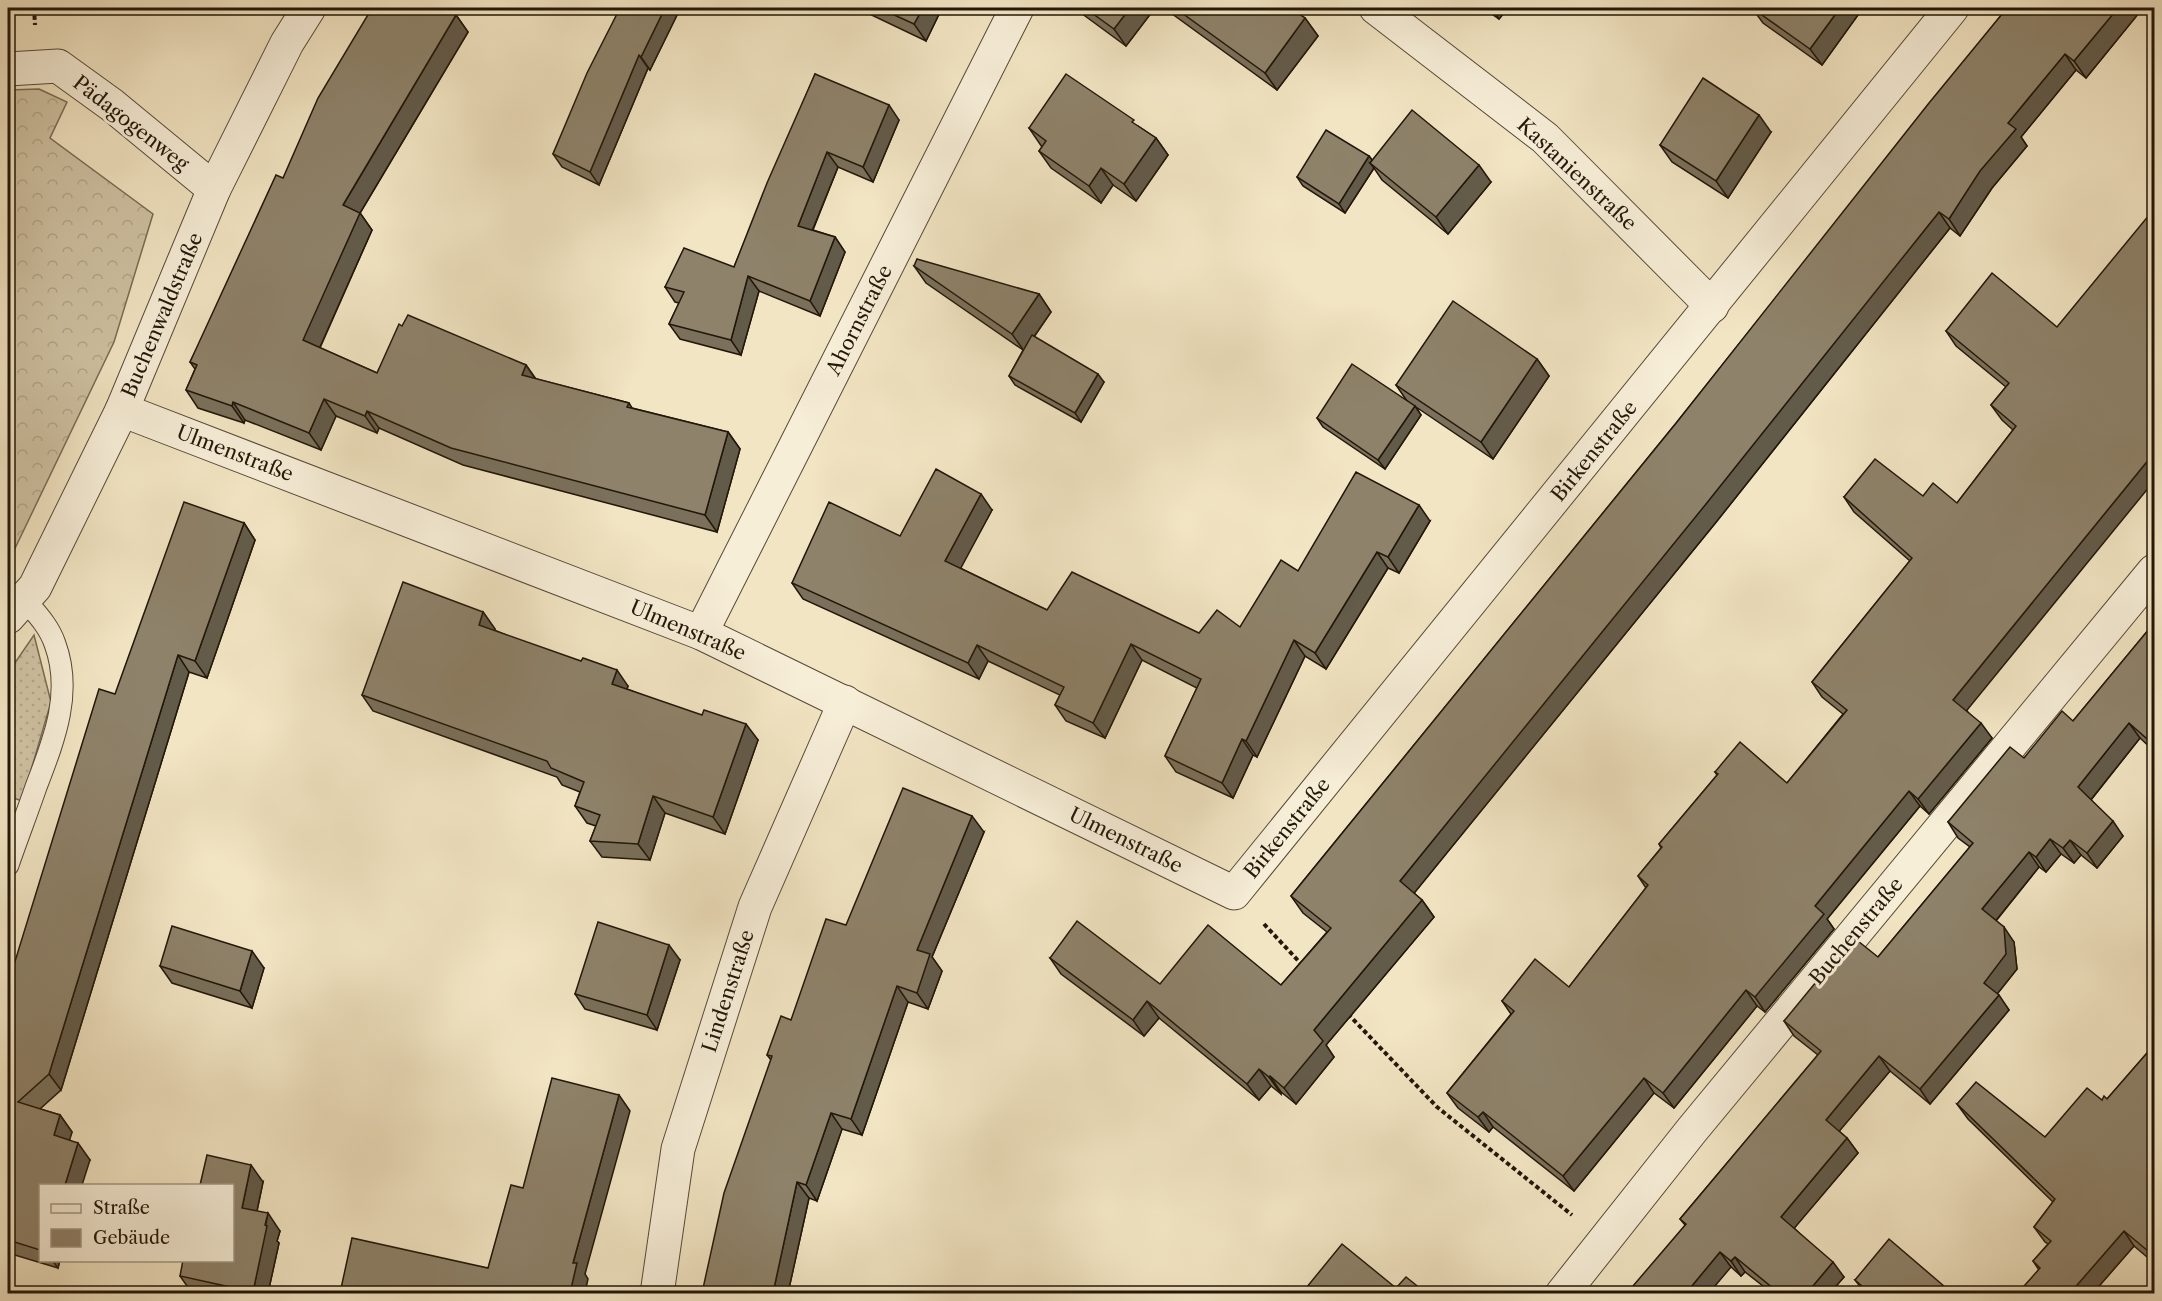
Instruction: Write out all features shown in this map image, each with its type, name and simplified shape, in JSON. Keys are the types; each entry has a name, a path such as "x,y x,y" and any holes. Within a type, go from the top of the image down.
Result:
{"street":[{"name":"Buchenwaldstraße","path":"16,608 34,587 122,410 214,189 287,43 309,8"},
{"name":"Ahornstraße","path":"701,633 1017,8"},
{"name":"Kastanienstraße","path":"1376,8 1545,138 1712,306"},
{"name":"Birkenstraße","path":"1234,893 1952,8"},
{"name":"Pädagogenweg","path":"8,69 58,66 112,105 214,189"},
{"name":"Ulmenstraße","path":"122,410 701,633 1234,893"},
{"name":"Buchenstraße","path":"1562,1293 1699,1121 2154,571"},
{"name":"Lindenstraße","path":"657,1293 681,1138 755,907 845,702"}],"lane":[{"path":"8,864 54,740 63,702 62,672 55,643 44,622 16,608"}],"path":[{"path":"1234,893 1307,970"},
{"path":"1348,1013 1437,1107 1604,1241"}],"green space":[{"path":"39,89 67,102 50,138 153,214 114,342 8,563 8,90"},
{"path":"34,635 51,702 22,801 8,796 8,673"}],"building":[{"path":"372,8 444,8 456,15 343,205 360,213 303,340 377,373 399,324 402,326 408,315 526,365 522,375 629,403 627,407 728,432 705,515 451,448 367,411 365,416 324,399 309,433 233,402 232,406 186,390 197,365 190,362 276,175 283,178 318,98"},
{"path":"620,8 665,8 641,57 639,55 590,172 553,154 587,73"},
{"path":"879,8 923,8 914,24"},
{"path":"1085,8 1130,8 1114,29"},
{"path":"1175,8 1290,8 1305,18 1265,73"},
{"path":"1752,8 1840,8 1810,49"},
{"path":"2007,8 2118,8 2074,61 2065,54 2008,123 2016,129 1980,171 1949,219 1939,212 1400,881 1422,900 1314,1030 1323,1041 1284,1088 1259,1069 1247,1084 1147,1001 1133,1020 1050,958 1077,921 1160,984 1208,925 1281,985 1331,928 1291,896 1677,422"},
{"path":"815,74 889,105 863,167 827,152 798,226 835,237 810,301 748,276 731,340 669,324 684,292 665,287 684,248 734,267 767,183"},
{"path":"1066,74 1134,120 1132,122 1156,138 1124,184 1101,168 1089,186 1039,151 1046,141 1029,128"},
{"path":"1703,78 1759,115 1716,181 1660,145"},
{"path":"1412,110 1479,165 1436,217 1370,163"},
{"path":"1326,130 1369,156 1339,204 1297,177"},
{"path":"2154,209 2154,453 1953,700 1981,723 1918,799 1909,791 1815,906 1824,914 1755,997 1746,990 1663,1093 1644,1078 1563,1176 1483,1112 1478,1117 1447,1093 1514,1011 1502,1001 1535,959 1569,987 1648,885 1638,876 1662,847 1659,844 1718,774 1715,772 1740,742 1787,783 1847,710 1812,682 1912,558 1844,497 1875,459 1923,496 1933,483 1957,503 2016,426 1991,405 2009,383 1946,331 1992,273 2057,327"},
{"path":"917,259 1039,294 1012,334 914,266"},
{"path":"1453,301 1537,359 1481,442 1396,385"},
{"path":"1032,335 1098,374 1075,413 1009,376"},
{"path":"1352,364 1415,406 1378,460 1317,418"},
{"path":"936,469 981,494 945,561 1047,610 1072,572 1199,633 1217,610 1240,627 1281,560 1298,571 1356,472 1419,505 1388,557 1377,552 1315,653 1294,640 1246,741 1242,739 1222,783 1165,756 1201,679 1131,644 1093,723 1055,705 1064,687 977,645 968,663 792,583 829,502 900,536"},
{"path":"184,502 244,523 195,661 178,655 49,1074 18,1102 60,1115 54,1135 78,1143 65,1184 39,1184 39,1250 8,1240 8,1119 11,1108 8,1111 8,1058 13,1041 8,1039 8,984 99,689 115,694"},
{"path":"403,582 483,612 479,625 581,661 583,658 617,670 612,684 702,715 704,710 746,724 713,817 653,796 638,844 590,841 600,815 575,806 584,782 551,768 547,761 362,695"},
{"path":"2154,623 2154,745 2129,723 2078,787 2113,821 2087,853 2070,840 2063,848 2050,839 2036,857 2029,852 1982,909 2004,927 2006,954 1984,983 1999,995 1920,1089 1879,1056 1826,1120 1847,1138 1781,1217 1833,1262 1807,1293 1779,1293 1735,1257 1731,1261 1720,1252 1686,1293 1627,1293 1686,1224 1680,1219 1821,1051 1784,1021 1853,937 1878,957 1973,843 1948,822 2010,747 2024,758 2062,711 2073,721"},
{"path":"903,788 972,816 917,950 930,954 917,993 897,986 851,1119 831,1113 806,1185 797,1182 773,1293 702,1293 724,1193 772,1056 767,1055 781,1016 791,1020 826,919 846,925"},
{"path":"598,922 669,945 647,1015 575,994"},
{"path":"172,926 252,951 240,991 160,966"},
{"path":"2154,1045 2154,1256 2124,1231 2072,1293 2018,1293 2040,1268 2033,1261 2051,1241 2034,1227 2055,1199 1957,1104 1976,1082 2045,1137 2087,1088 2102,1100 2104,1096 2107,1099"},
{"path":"552,1078 619,1095 573,1263 577,1263 570,1293 340,1293 352,1238 488,1268 511,1185 523,1188"},
{"path":"207,1155 251,1165 242,1208 268,1213 253,1292 180,1276 183,1262 234,1262 234,1184 200,1184"},
{"path":"1889,1239 1952,1293 1870,1293 1855,1280"},
{"path":"1342,1244 1396,1288 1406,1277 1426,1293 1302,1293"}]}
